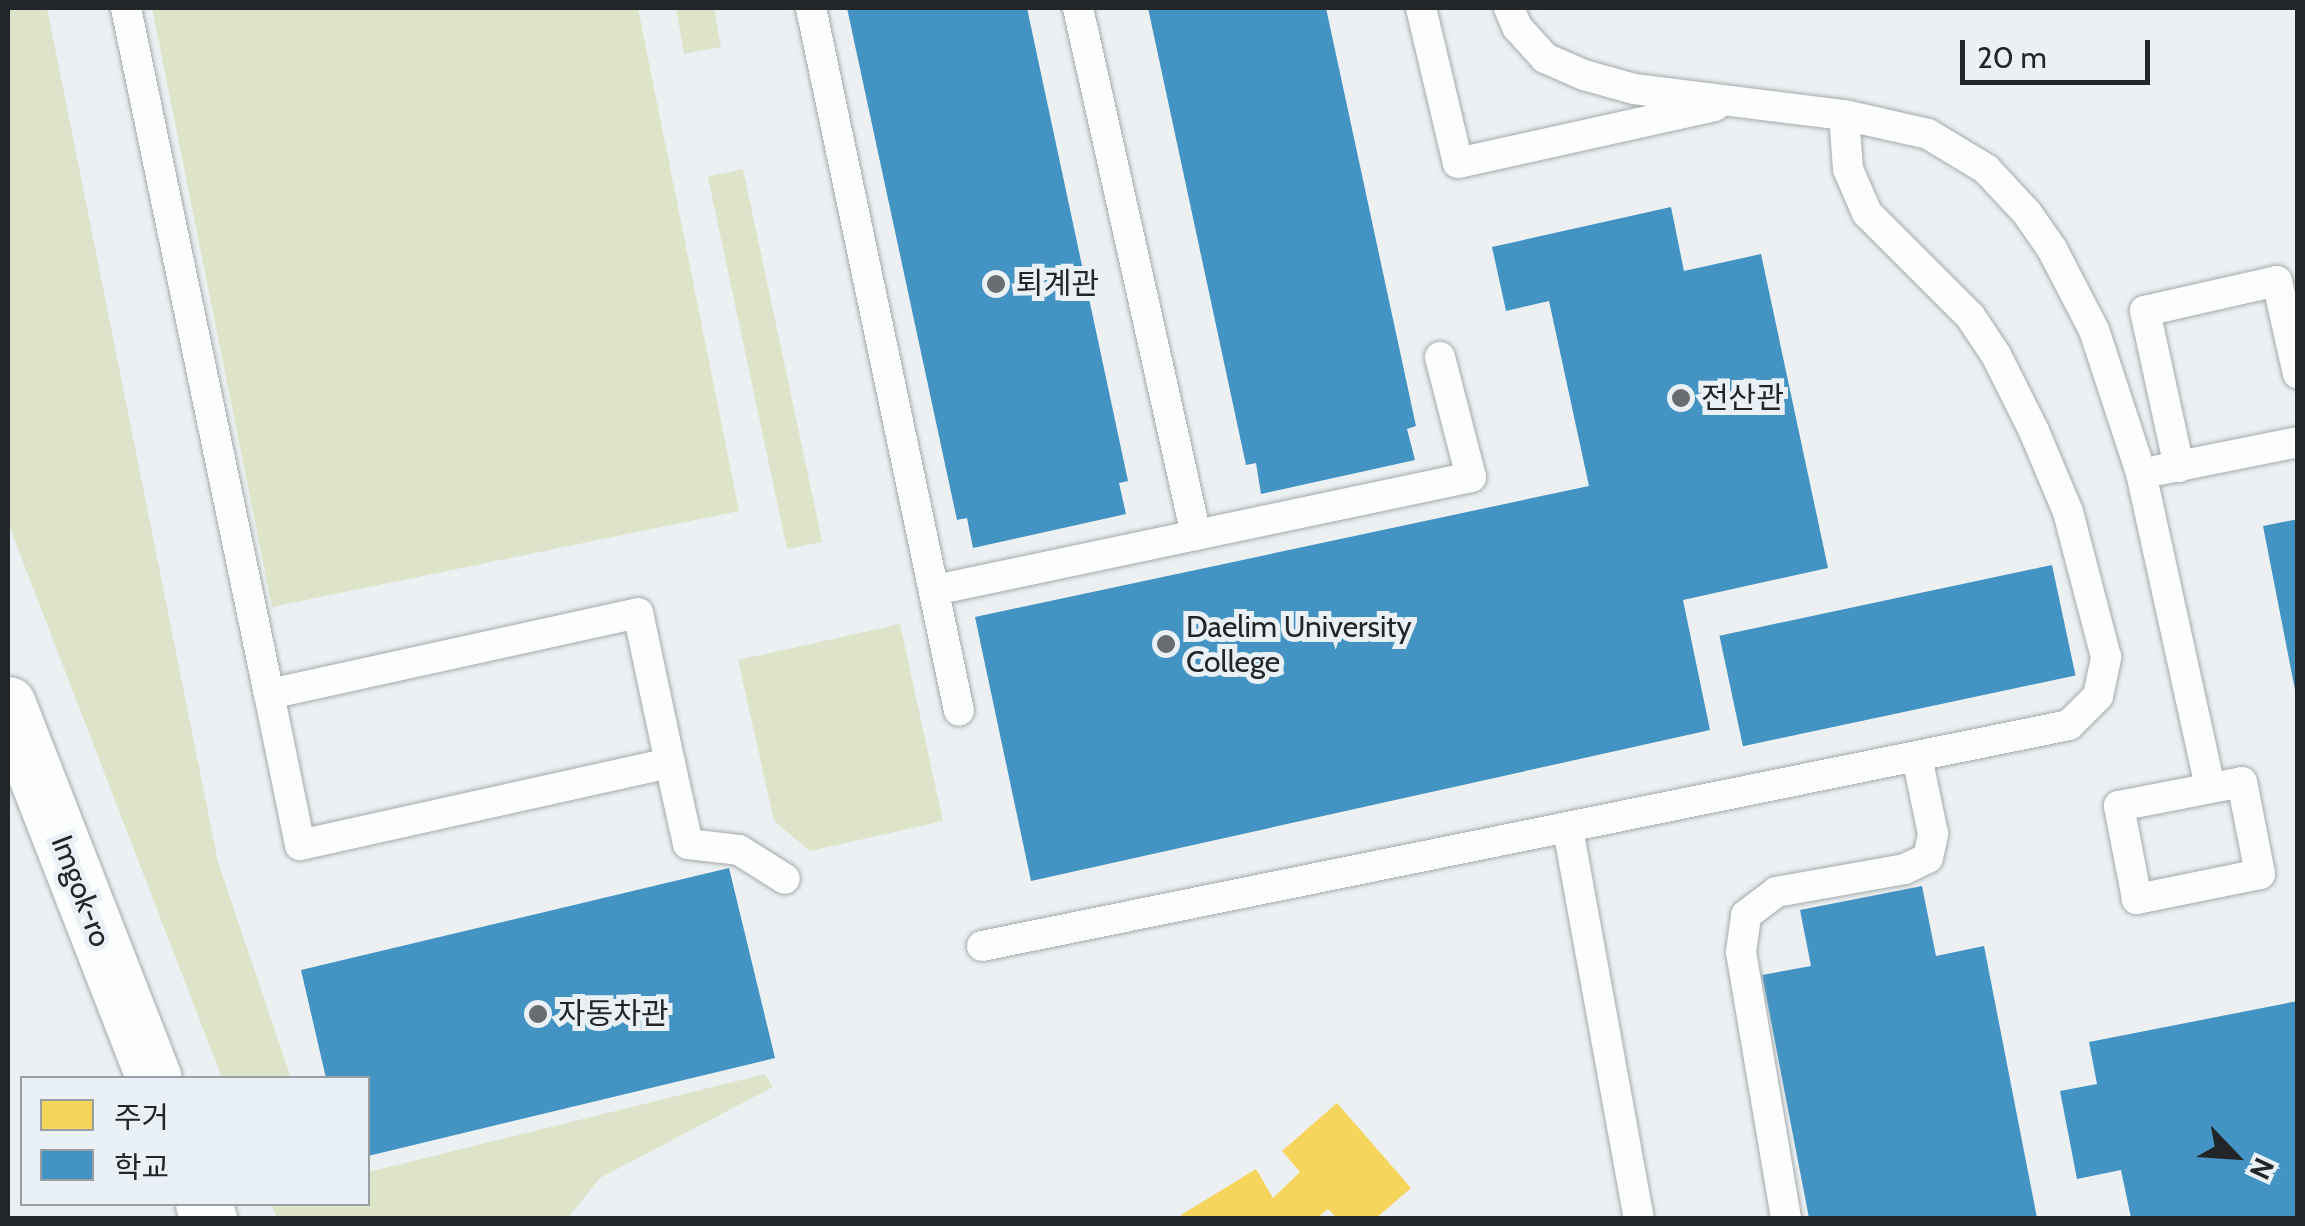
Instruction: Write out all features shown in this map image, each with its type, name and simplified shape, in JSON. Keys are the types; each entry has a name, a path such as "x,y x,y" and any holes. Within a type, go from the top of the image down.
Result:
{"street":[{"name":"Imgok-ro","path":"8,704 153,1076"}],"lane":[{"path":"126,8 300,845 670,764"},
{"path":"810,8 959,710"},
{"path":"1078,8 1196,535"},
{"path":"1421,8 1458,163 1734,101"},
{"path":"1509,8 1517,28 1545,58 1584,75 1634,88 1844,115 1928,134 1986,168 2027,213 2052,248 2094,330 2141,473 2210,788"},
{"path":"982,946 2068,725 2098,696 2106,658 2068,512 1996,355 1970,316 1866,213 1848,169 1844,115"},
{"path":"2180,468 2145,311 2277,281 2298,374"},
{"path":"935,590 1472,477 1440,358"},
{"path":"2141,473 2298,442"},
{"path":"268,694 638,612 688,844 739,850 785,879"},
{"path":"1786,1218 1741,952 1746,914 1776,892 1905,870 1928,858 1933,834 1917,757"},
{"path":"2242,782 2260,874 2137,899 2119,806 2210,788 2242,782"},
{"path":"1568,829 1640,1218"}],"green space":[{"path":"8,8 47,8 218,862 290,1076 221,1076 8,523"},
{"path":"152,8 638,8 739,511 272,607"},
{"path":"676,8 714,8 721,47 684,54"},
{"path":"743,169 822,542 787,549 708,176"},
{"path":"900,624 943,821 810,851 774,821 738,660"},
{"path":"765,1074 773,1087 600,1178 568,1218 277,1218 272,1206 370,1206 370,1172"}],"building: 주거":[{"path":"1337,1103 1411,1188 1376,1218 1337,1218 1328,1209 1317,1218 1183,1218 1181,1215 1256,1169 1273,1198 1300,1172 1282,1151"}],"building: 학교":[{"name":"퇴계관","path":"847,8 1027,8 1128,481 1119,483 1126,514 973,548 967,518 957,520"},
{"path":"1148,8 1326,8 1416,426 1407,429 1415,460 1261,494 1256,463 1246,465"},
{"path":"1671,207 1684,271 1761,254 1828,568 1683,600 1710,730 1031,881 975,617 1589,486 1549,301 1506,311 1492,247"},
{"path":"2298,519 2298,695 2296,695 2263,526"},
{"path":"2052,565 2075,676 1743,746 1719,636"},
{"name":"자동차관","path":"729,868 775,1058 370,1156 370,1076 326,1076 301,970"},
{"path":"1922,886 1936,956 1984,946 2037,1218 1809,1218 1762,975 1811,966 1800,910"},
{"path":"2298,1001 2298,1218 2131,1218 2121,1170 2077,1179 2060,1091 2097,1084 2089,1042"}],"place":[{"name":"퇴계관","path":"996,284"},
{"name":"전산관","path":"1681,398"},
{"name":"Daelim University College","path":"1166,644"},
{"name":"자동차관","path":"538,1014"}]}
